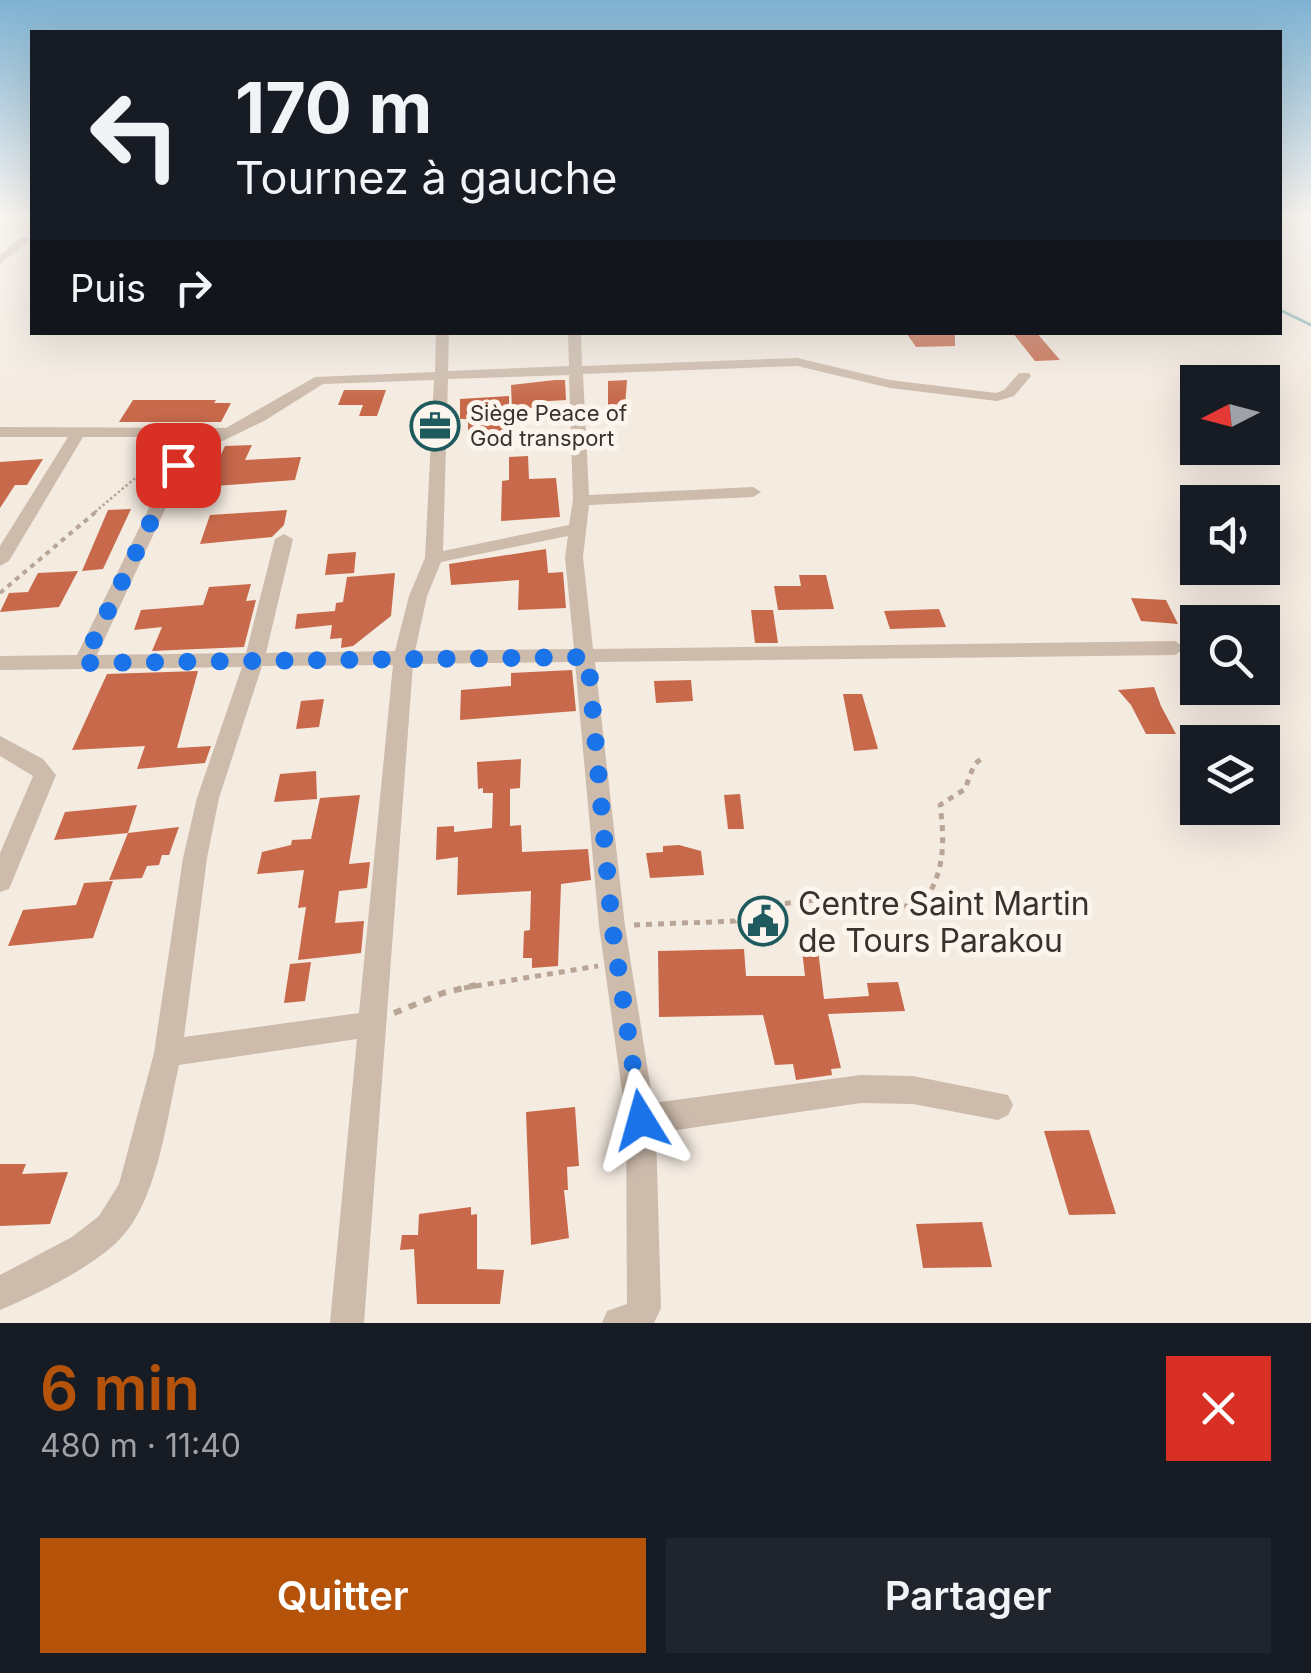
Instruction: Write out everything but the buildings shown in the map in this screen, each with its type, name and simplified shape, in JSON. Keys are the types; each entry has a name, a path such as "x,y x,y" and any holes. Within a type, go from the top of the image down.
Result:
{"street":[{"path":"347,1323 403,660 418,596 434,558 444,335"},
{"path":"574,335 581,500 574,557 588,657 612,926 641,1120 644,1308 638,1319 619,1323"},
{"path":"83,663 178,465 201,446 320,380 797,362 890,384 980,397 1008,394 1024,376"},
{"path":"0,432 232,432"},
{"path":"0,561 78,432"},
{"path":"581,500 753,492"},
{"path":"434,558 578,529"},
{"path":"0,1293 83,1248 110,1227 133,1191 168,1053 194,858 208,798 254,661 284,539"},
{"path":"0,663 1175,648"},
{"path":"0,744 39,766 44,775 0,882"},
{"path":"168,1053 371,1024"},
{"path":"641,1120 861,1089 914,1090 998,1104"}],"path":[{"path":"0,593 189,432"},
{"path":"612,926 735,920 753,908 824,899 872,906 920,906 936,890 946,837 940,805 965,790 974,765 984,756"},
{"path":"371,1024 414,1002 494,979 517,979 617,962"}],"waterway":[{"path":"1282,311 1311,325"}],"place":[{"name":"Siège Peace of God transport","path":"435,426"},
{"name":"Centre Saint Martin de Tours Parakou","path":"763,921"}],"route":[{"path":"178,465 83,663 588,657 612,926 641,1120"}]}
